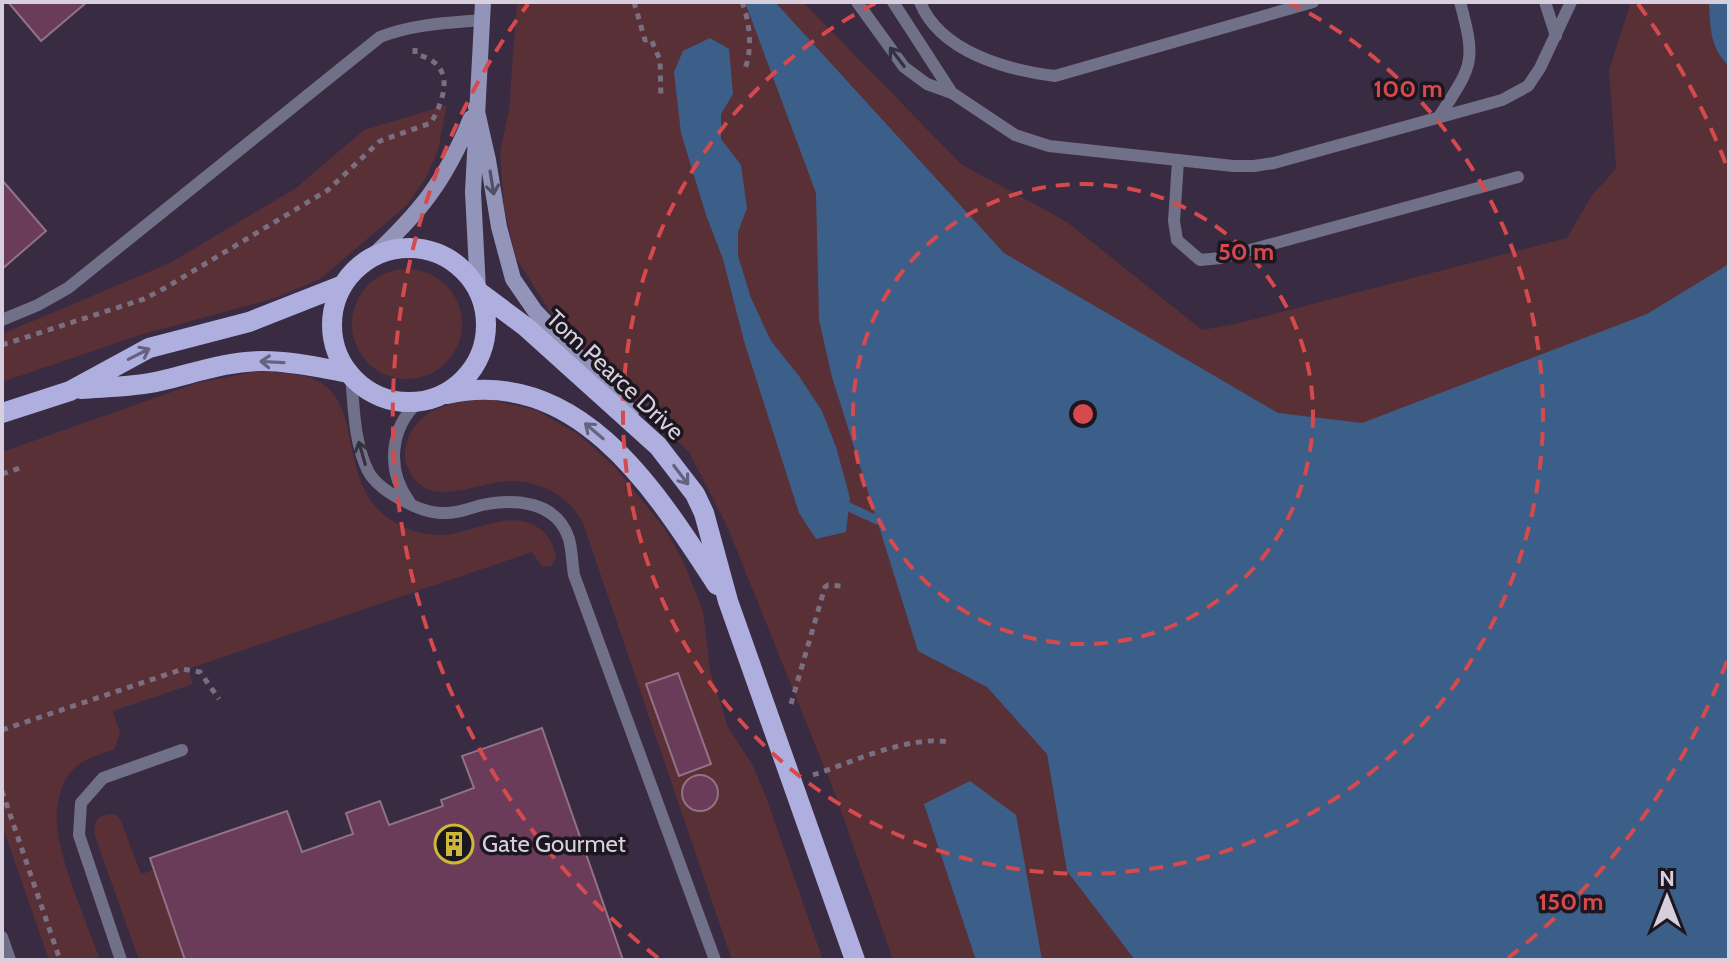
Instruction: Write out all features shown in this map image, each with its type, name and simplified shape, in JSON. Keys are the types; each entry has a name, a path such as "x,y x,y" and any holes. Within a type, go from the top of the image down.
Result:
{"main road":[{"path":"419,249 443,256 463,270 478,291 486,315 485,339 477,362 462,381 441,395 418,402 393,400 370,392 350,374 336,350 333,310 343,285 371,258 394,250 419,249"},
{"path":"2,413 70,391 149,348 249,322 343,285"},
{"name":"Tom Pearce Drive","path":"478,291 526,327 658,446 695,494 704,513 728,601 855,960"},
{"path":"70,391 159,381 237,362 295,364 350,374"},
{"name":"Tom Pearce Drive","path":"441,395 469,389 515,392 555,404 579,419 645,481 675,520 728,601"}],"street":[{"path":"478,291 473,192 483,2"},
{"path":"371,258 411,220 432,194 461,143 476,107"},
{"path":"476,107 499,227 513,279 535,311 609,386 658,446"}],"lane":[{"path":"857,2 904,67 927,84 952,93 1015,135 1049,146 1233,166 1274,163 1502,100 1528,86 1540,68 1571,2"},
{"path":"893,2 952,93"},
{"path":"920,2 925,16 975,55 1020,71 1055,76 1313,2"},
{"path":"1439,117 1468,71 1471,43 1460,2"},
{"path":"1545,2 1556,36"},
{"path":"2,320 68,288 380,37 413,27 483,20"},
{"path":"1178,161 1174,221 1177,240 1200,260 1221,258 1518,177"},
{"path":"350,374 359,445 369,473 389,493 429,511 453,513 499,502 523,502 544,509 561,522 570,541 574,575 715,960"},
{"path":"414,506 404,494 396,473 394,440 401,421 418,402"},
{"path":"121,960 79,835 81,803 103,778 182,750"},
{"path":"2,937 10,960"}],"path":[{"path":"634,2 645,40 651,39 660,60 661,99"},
{"path":"742,2 749,38 748,62 744,71"},
{"path":"2,345 144,299 328,190 380,141 431,123 446,91 443,76 434,63 415,54 413,27"},
{"path":"2,474 23,467"},
{"path":"780,743 825,587 842,586"},
{"path":"2,730 183,669 200,672 219,699"},
{"path":"794,782 904,745 933,739 950,742"},
{"path":"2,791 60,960"}],"shaded area":[{"path":"517,2 803,2 961,164 1067,222 1202,330 1567,238 1592,195 1616,169 1609,70 1631,2 1729,2 1729,960 893,960 837,799 727,526 689,452 568,340 516,258 504,207 500,152 509,110"},
{"path":"447,105 438,150 427,176 407,205 320,279 275,298 140,335 2,382 2,334 170,263 296,188 364,130"},
{"path":"407,269 428,273 446,285 458,303 462,324 458,345 446,363 428,375 407,379 386,375 368,363 356,345 352,324 356,303 368,285 386,273"},
{"path":"253,372 301,375 327,387 339,403 347,423 365,490 378,509 400,525 420,533 442,535 493,523 519,521 543,531 552,543 556,558 551,566 542,567 532,552 188,669 193,684 113,711 120,733 114,750 85,760 75,767 61,790 57,812 63,856 100,960 49,960 2,825 2,452 197,383"},
{"path":"488,399 536,410 579,435 615,467 665,529 684,563 703,611 710,670 728,727 752,764 766,797 823,960 732,960 583,523 576,512 549,490 525,482 500,482 448,492 436,491 425,488 407,466 405,455 408,440 423,417 442,407"},
{"path":"110,814 121,821 141,874 154,870 185,960 139,960 95,836 96,821"}],"water":[{"path":"745,2 775,2 1004,253 1278,413 1362,423 1647,314 1729,264 1729,960 1135,960 1067,871 1047,754 987,687 918,651 832,377 819,320 816,193"},
{"path":"1709,2 1729,2 1729,66 1715,44"},
{"path":"710,38 729,49 733,94 721,114 721,139 741,165 747,208 738,232 738,256 751,298 771,341 822,411 850,498 846,532 816,539 799,513 744,341 723,259 681,133 674,72 683,51"},
{"path":"970,781 1016,815 1042,960 976,960 924,804"}],"building":[{"path":"8,2 87,2 41,41"},
{"path":"2,180 46,231 2,269"},
{"path":"678,673 711,764 679,776 646,684"},
{"name":"Gate Gourmet","path":"542,728 623,960 185,960 150,858 287,811 302,852 353,834 346,813 380,801 389,825 443,806 441,800 474,788 462,756"},
{"path":"700,775 713,780 718,793 713,806 700,811 687,806 682,793 687,780"}],"waterway":[{"path":"849,507 877,520"}],"place":[{"name":"Gate Gourmet","path":"454,844"}]}
